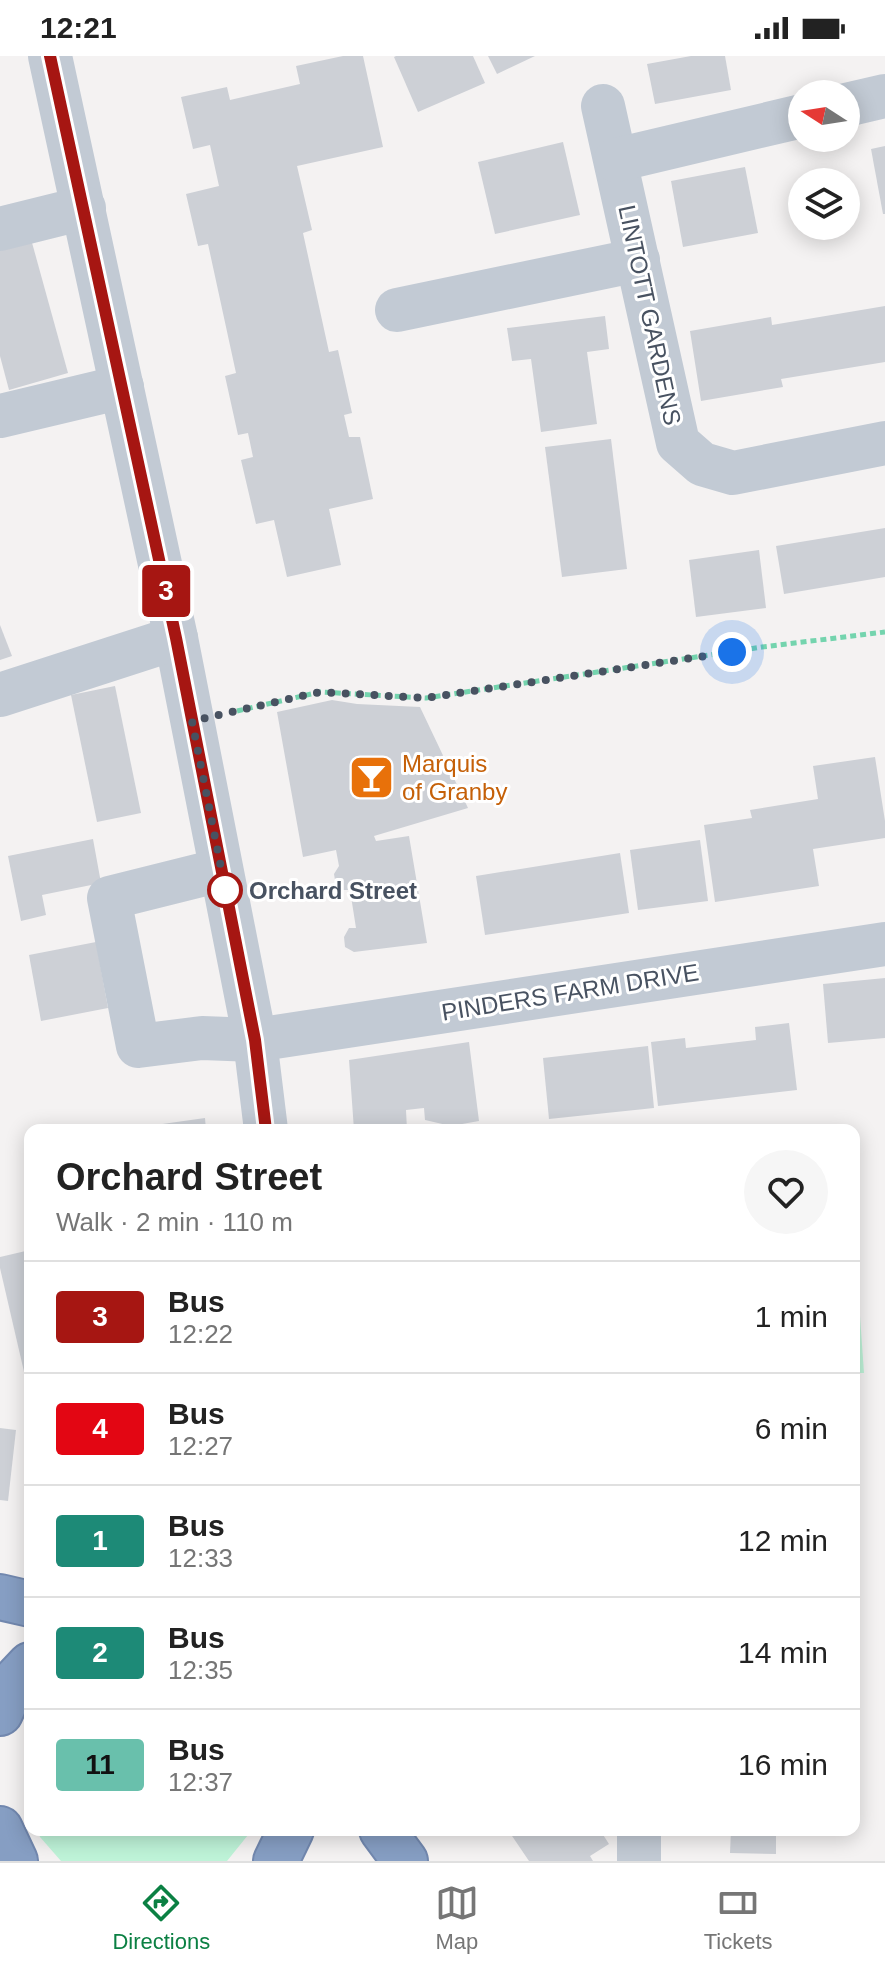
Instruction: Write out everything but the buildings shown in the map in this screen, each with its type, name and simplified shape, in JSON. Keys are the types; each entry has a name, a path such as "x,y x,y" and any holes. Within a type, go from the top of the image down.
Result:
{"highway":[{"path":"0,1597 24,1603"},
{"path":"0,1713 14,1682 24,1671"},
{"path":"0,1829 15,1861"},
{"path":"276,1861 288,1836"},
{"path":"386,1836 405,1861"}],"street":[{"path":"50,56 176,638 255,1040 265,1124"},
{"path":"860,102 885,96"},
{"name":"LINTOTT GARDENS","path":"603,106 678,443 702,464 733,473 885,443"},
{"path":"616,160 788,119"},
{"path":"0,229 84,208"},
{"path":"397,310 638,260"},
{"path":"0,416 122,387"},
{"path":"0,695 176,638"},
{"name":"PINDERS FARM DRIVE","path":"221,870 109,898 138,1046 202,1038 255,1040 885,944"},
{"path":"639,1836 639,1861"}],"path":[{"path":"192,721 320,692 426,698 762,647 885,632"}],"green space":[{"path":"860,1316 864,1373 860,1373"},
{"path":"247,1836 227,1861 61,1861 40,1837"}],"bus line":[{"name":"3","path":"50,56 176,638 255,1040 265,1124"}],"place":[{"name":"Marquis of Granby","path":"371,777"},
{"name":"Orchard Street","path":"225,890"}],"route":[{"path":"225,890 227,898 192,721 320,692 426,698 732,652"}]}
